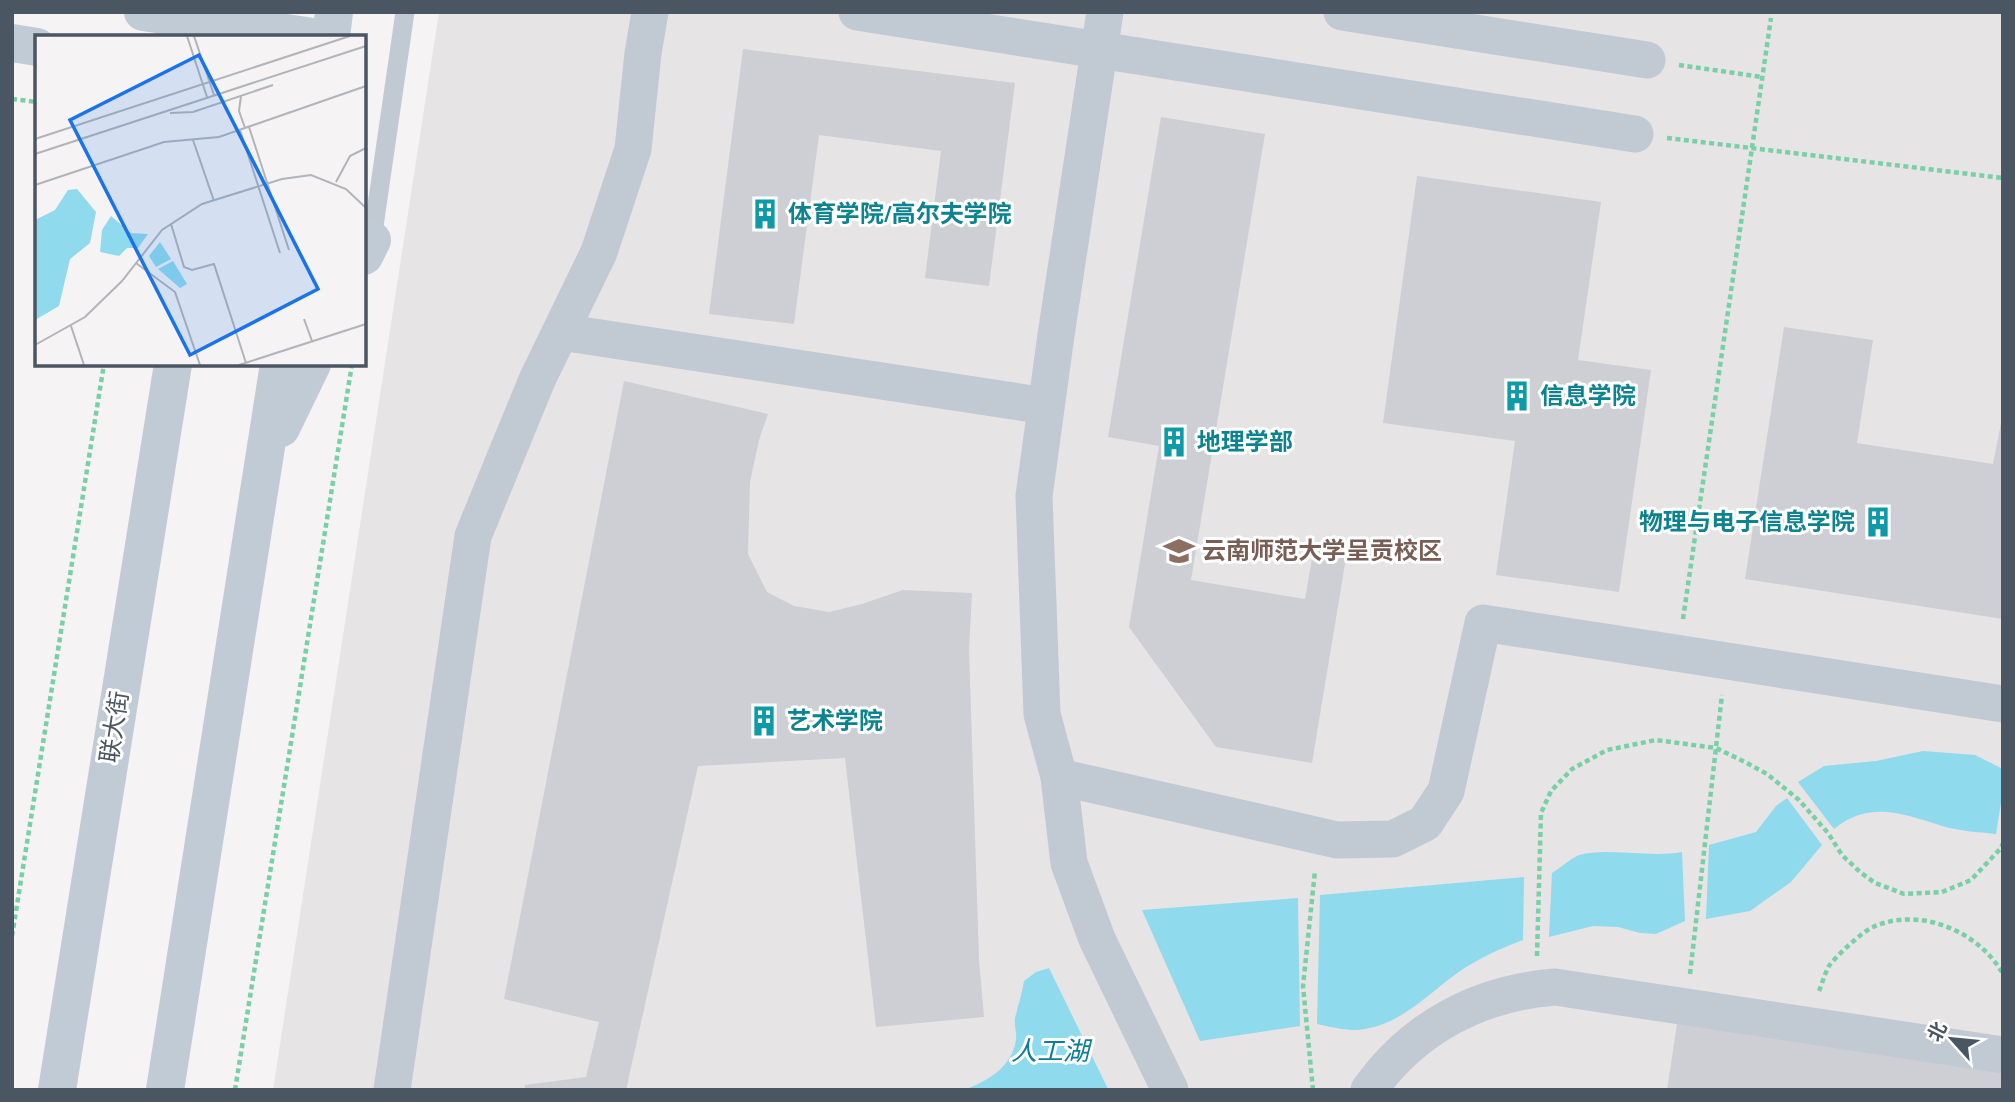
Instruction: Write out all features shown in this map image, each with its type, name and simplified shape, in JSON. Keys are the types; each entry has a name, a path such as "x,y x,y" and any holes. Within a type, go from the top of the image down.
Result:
{"main road":[{"path":"143,12 299,35"},
{"path":"331,35 334,12"},
{"path":"12,43 35,47"},
{"name":"联大街","path":"57,1090 173,366"},
{"path":"165,1090 279,366"},
{"path":"263,465 311,366"}],"street":[{"path":"392,1090 473,536 537,380 599,252 633,149 650,12"},
{"path":"857,12 1634,134"},
{"path":"1105,12 1034,496 1042,714 1059,776 1069,863 1097,939 1170,1090"},
{"path":"1342,12 1647,60"},
{"path":"561,332 1046,406"},
{"path":"1059,776 1337,840 1393,839 1425,823 1446,791 1483,623 2003,704"},
{"path":"1369,1090 1383,1071 1421,1036 1466,1007 1518,990 1555,987 2003,1055"}],"lane":[{"path":"368,248 405,12"}],"path":[{"path":"1678,653 1771,18"},
{"path":"1647,60 1762,77"},
{"path":"12,99 35,102"},
{"path":"1634,134 2003,178"},
{"path":"12,936 104,366"},
{"path":"235,1090 352,366"},
{"path":"1686,1007 1726,661"},
{"path":"1537,988 1541,813 1551,791 1572,769 1607,750 1656,740 1716,748 1767,774 1799,800 1828,833 1842,855 1860,872 1875,883 1904,894 1942,892 1971,880 2003,843"},
{"path":"1312,1090 1303,986 1311,899 1322,836"},
{"path":"1806,1025 1829,966 1870,928 1889,921 1909,919 1951,928 1976,944 2003,974"}],"shaded area":[{"name":"云南师范大学呈贡校区","path":"439,12 2003,12 2003,1090 273,1090"}],"water":[{"path":"1923,751 1975,755 2003,769 2003,790 1996,834 1955,829 1887,812 1861,815 1834,829 1798,782 1824,766 1876,761"},
{"path":"1787,798 1822,845 1791,882 1750,911 1706,919 1709,845 1756,832 1776,806"},
{"path":"1602,852 1682,852 1685,921 1656,934 1618,927 1593,926 1549,937 1552,873 1572,859 1579,855"},
{"path":"1524,877 1523,940 1471,964 1391,1021 1359,1030 1317,1024 1320,895"},
{"path":"1298,898 1300,1026 1200,1041 1142,910"},
{"name":"人工湖","path":"1049,968 1108,1089 963,1090 981,1083 1004,1066 1014,1050 1015,1018 1024,981 1036,972"}],"building":[{"name":"体育学院/高尔夫学院","path":"743,49 1015,83 989,286 925,278 941,151 819,135 794,324 709,314"},
{"name":"地理学部","path":"1161,117 1265,134 1191,580 1305,599 1314,547 1347,552 1312,763 1216,747 1129,627 1159,446 1108,437"},
{"name":"信息学院","path":"1417,176 1601,202 1578,360 1651,370 1619,592 1496,575 1515,441 1383,423"},
{"name":"物理与电子信息学院","path":"1784,327 1873,340 1857,443 1993,464 2003,413 2003,619 1745,579"},
{"name":"艺术学院","path":"624,381 768,414 750,482 748,554 767,592 794,606 829,612 903,590 972,593 969,650 979,960 984,1017 876,1027 845,758 698,766 626,1090 525,1090 525,1085 586,1077 599,1022 504,999"},
{"path":"1679,1011 2003,1060 2003,1090 1667,1090"}],"place":[{"name":"体育学院/高尔夫学院","path":"765,214"},
{"name":"信息学院","path":"1517,396"},
{"name":"地理学部","path":"1174,442"},
{"name":"物理与电子信息学院","path":"1878,522"},
{"name":"云南师范大学呈贡校区","path":"1179,551"},
{"name":"艺术学院","path":"764,721"}]}
